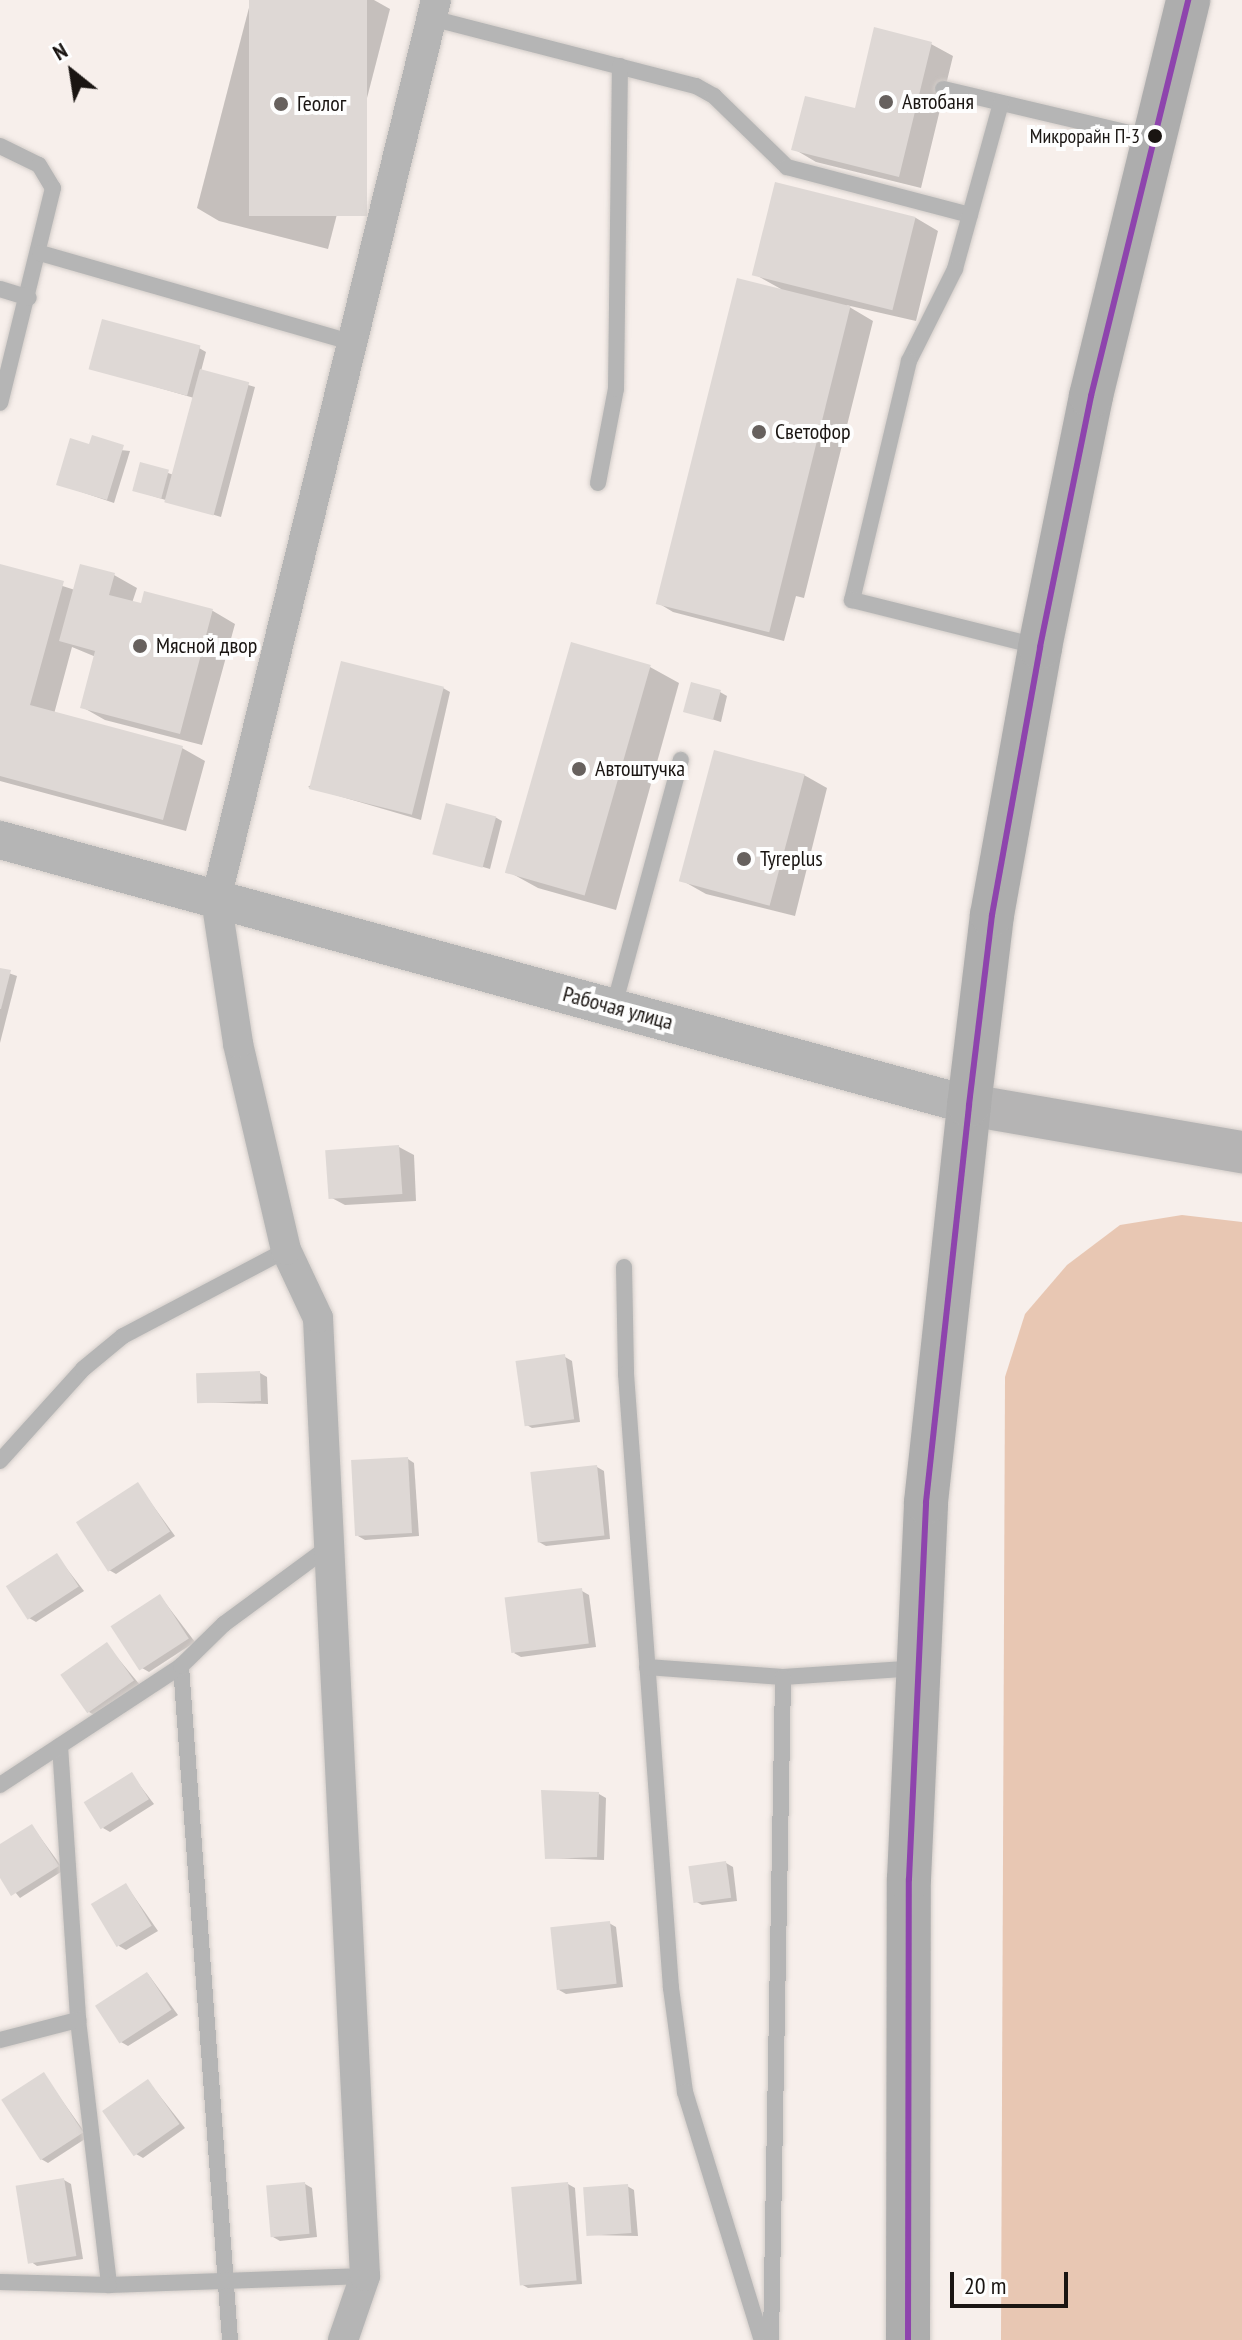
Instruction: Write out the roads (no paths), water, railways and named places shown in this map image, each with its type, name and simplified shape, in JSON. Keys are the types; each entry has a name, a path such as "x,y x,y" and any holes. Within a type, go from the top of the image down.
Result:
{"main road":[{"path":"908,2340 908,1909 926,1502 969,1105 992,915 1040,647 1091,396 1188,0"},
{"name":"Рабочая улица","path":"969,1105 1242,1152"}],"street":[{"path":"343,2340 365,2276 318,1318 286,1250 238,1043 216,899 434,9"},
{"name":"Рабочая улица","path":"0,840 969,1105"}],"lane":[{"path":"434,9 696,86 714,96 787,167 970,215"},
{"path":"598,483 616,389 620,66"},
{"path":"943,89 1153,138"},
{"path":"1001,103 955,269 909,361 852,600 1040,647"},
{"path":"0,146 39,165 53,188 29,298 0,403"},
{"path":"40,253 354,343"},
{"path":"0,289 29,298"},
{"path":"614,1006 681,760"},
{"path":"0,1461 83,1369 123,1336 286,1250"},
{"path":"624,1267 626,1374 671,1988 685,2092 762,2340"},
{"path":"0,1785 181,1666 224,1624 331,1545"},
{"path":"181,1666 230,2340"},
{"path":"647,1667 783,1677 919,1668"},
{"path":"771,2340 783,1677"},
{"path":"60,1746 78,2020 109,2285"},
{"path":"0,2040 78,2020"},
{"path":"0,2282 109,2285 365,2276"}],"place":[{"name":"Автобаня","path":"886,102"},
{"name":"Геолог","path":"281,104"},
{"name":"Микрорайн П-3","path":"1155,136"},
{"name":"Светофор","path":"759,432"},
{"name":"Мясной двор","path":"140,646"},
{"name":"Автоштучка","path":"579,769"},
{"name":"Tyreplus","path":"744,859"}]}
